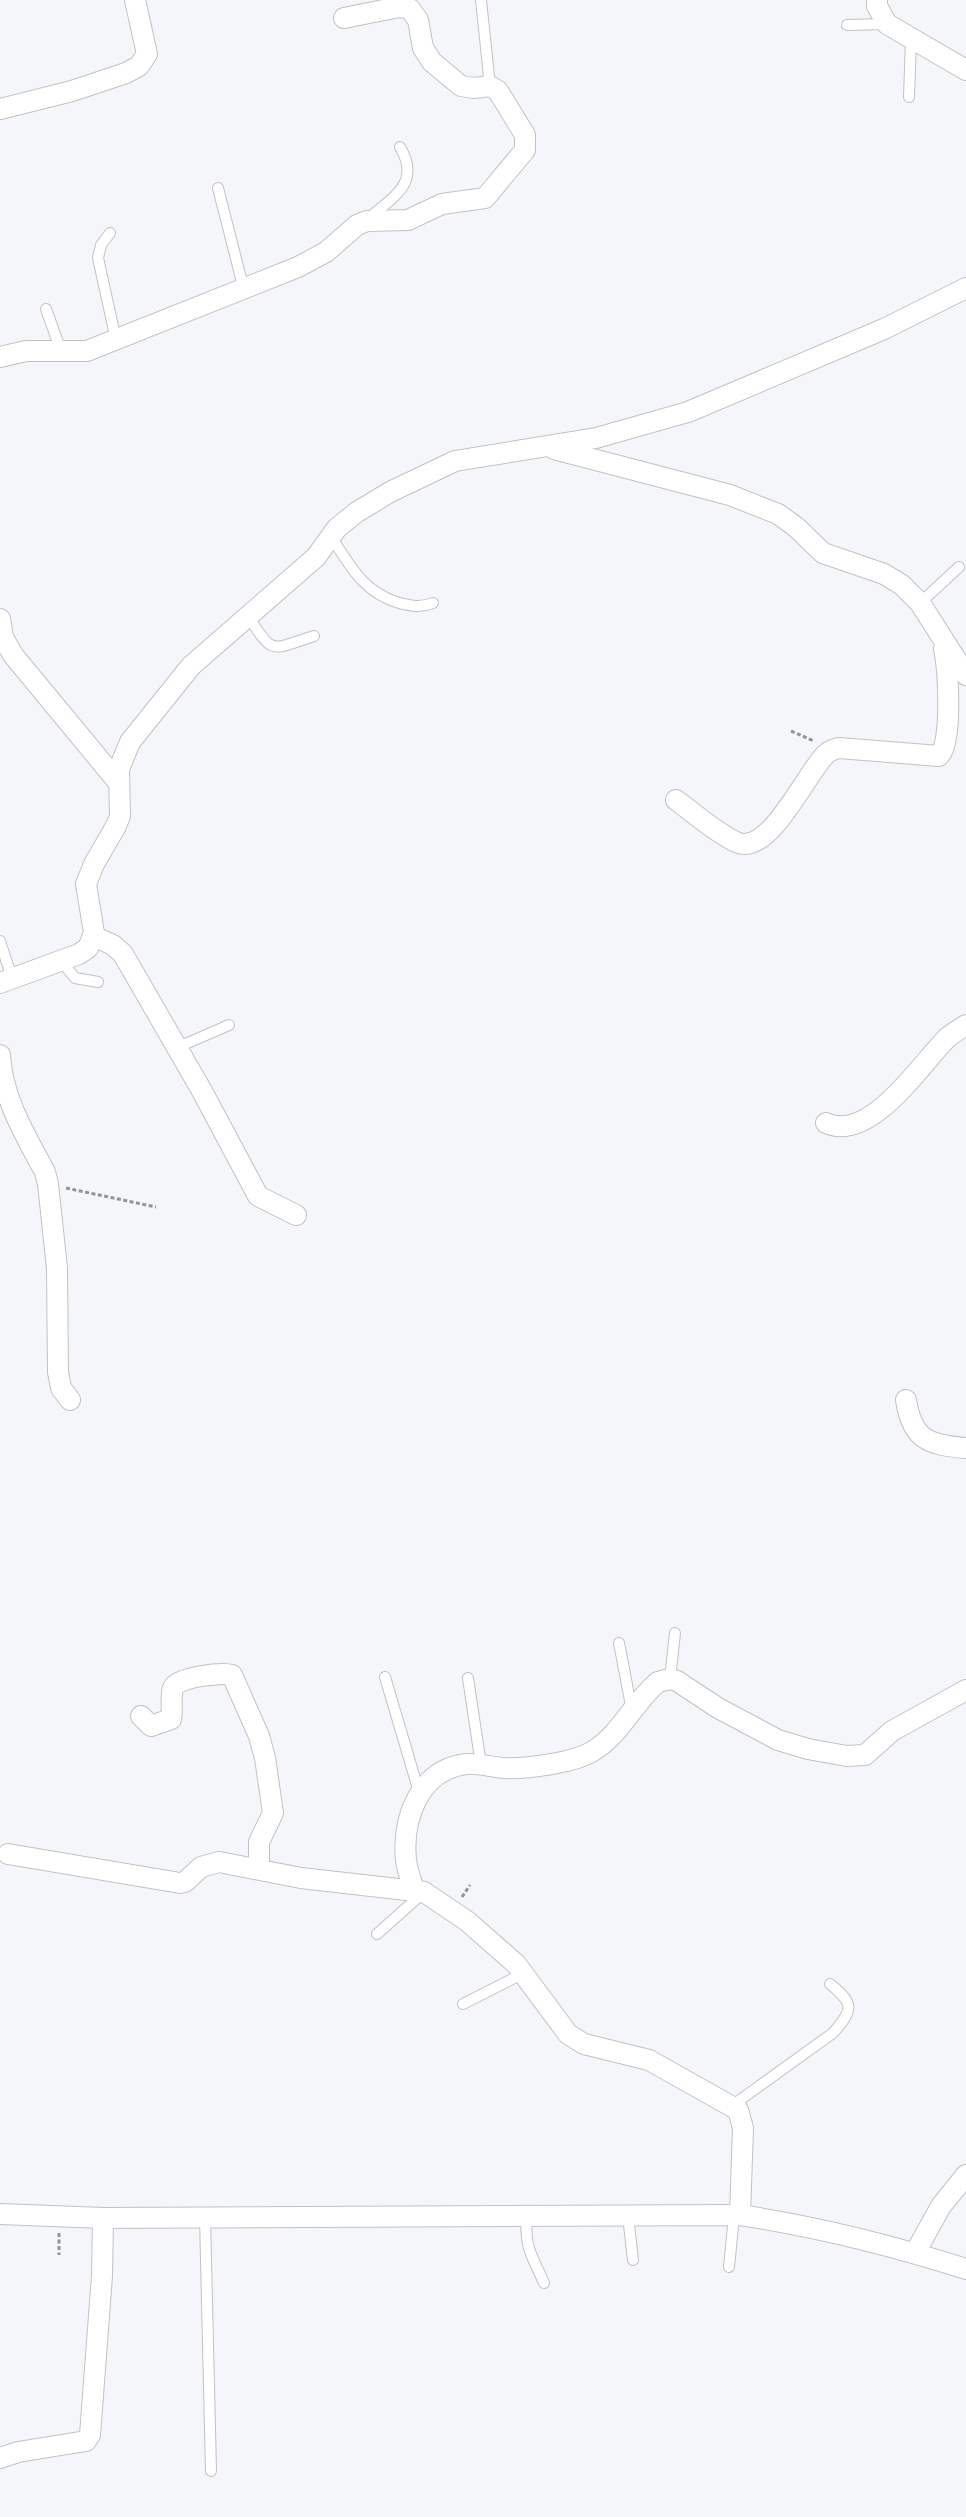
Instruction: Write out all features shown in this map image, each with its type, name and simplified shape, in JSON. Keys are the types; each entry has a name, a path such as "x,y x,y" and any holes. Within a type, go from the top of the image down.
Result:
{"street":[{"path":"0,109 72,91 126,73 140,66 147,54 135,0"},
{"path":"877,0 887,24 966,70"},
{"path":"0,357 26,351 87,351 244,290 313,260 357,225 367,221 408,220 442,204 476,201 490,195 521,158 526,145 525,135 498,90 490,86 474,88 461,86 432,62 423,48 418,20 410,9 399,7 344,18"},
{"path":"6,980 79,954 88,948 93,936 93,923 86,894 86,884 94,864 120,816 119,769 130,742 191,666 316,557 337,528 357,512 390,492 455,462 596,438 688,412 884,329 966,288"},
{"path":"545,447 730,495 778,514 796,527 823,553 884,574 902,585 920,603 943,642 966,675"},
{"path":"0,618 6,653 118,782"},
{"path":"676,800 736,842 749,844 760,840 787,809 827,753 839,748 939,756 945,741 949,694 948,667 943,642"},
{"path":"93,936 113,945 123,954 202,1091 258,1196 296,1215"},
{"path":"826,1122 834,1126 846,1127 857,1124 889,1102 948,1037 966,1024"},
{"path":"0,1055 2,1078 8,1099 45,1172 48,1184 57,1268 58,1372 61,1388 70,1400"},
{"path":"906,1400 909,1418 921,1437 942,1446 966,1448"},
{"path":"141,1716 151,1726 171,1719 173,1688 180,1680 222,1673 232,1675 259,1736 265,1758 272,1813 259,1842 259,1869"},
{"path":"419,1891 406,1862 406,1849 412,1808 419,1792 428,1782 443,1772 465,1764 518,1769 536,1767 592,1752 605,1741 658,1682 670,1679 778,1740 808,1750 847,1756 865,1754 892,1731 966,1690"},
{"path":"8,1854 153,1881 185,1882 201,1867 210,1863 228,1863 301,1878 419,1891 467,1921 524,1973 568,2034 576,2040 584,2044 649,2060 733,2105 740,2115 743,2128 737,2216"},
{"path":"915,2253 941,2206 966,2175"},
{"path":"0,2214 103,2218 737,2216 805,2225 915,2253 966,2270"},
{"path":"0,2458 18,2452 86,2441 90,2435 102,2276 103,2218"}],"lane":[{"path":"481,0 490,86"},
{"path":"847,25 887,24"},
{"path":"909,97 911,39"},
{"path":"367,221 407,181 409,163 400,147"},
{"path":"218,188 244,290"},
{"path":"110,232 100,245 98,258 116,340"},
{"path":"46,309 61,351"},
{"path":"331,537 361,581 379,596 417,607 433,602"},
{"path":"920,603 958,567"},
{"path":"248,616 266,644 273,647 314,636"},
{"path":"0,941 6,980"},
{"path":"61,961 76,978 98,982"},
{"path":"176,1048 229,1025"},
{"path":"670,1679 675,1633"},
{"path":"619,1644 632,1711"},
{"path":"385,1677 419,1792"},
{"path":"468,1678 481,1765"},
{"path":"377,1934 419,1891"},
{"path":"463,2004 524,1973"},
{"path":"733,2105 832,2034 844,2021 848,2014 849,2003 845,1996 830,1984"},
{"path":"628,2216 633,2260"},
{"path":"729,2267 737,2216"},
{"path":"205,2217 210,2471"},
{"path":"527,2217 525,2237 527,2249 544,2282"}],"path":[{"path":"48,1184 156,1207"}]}
